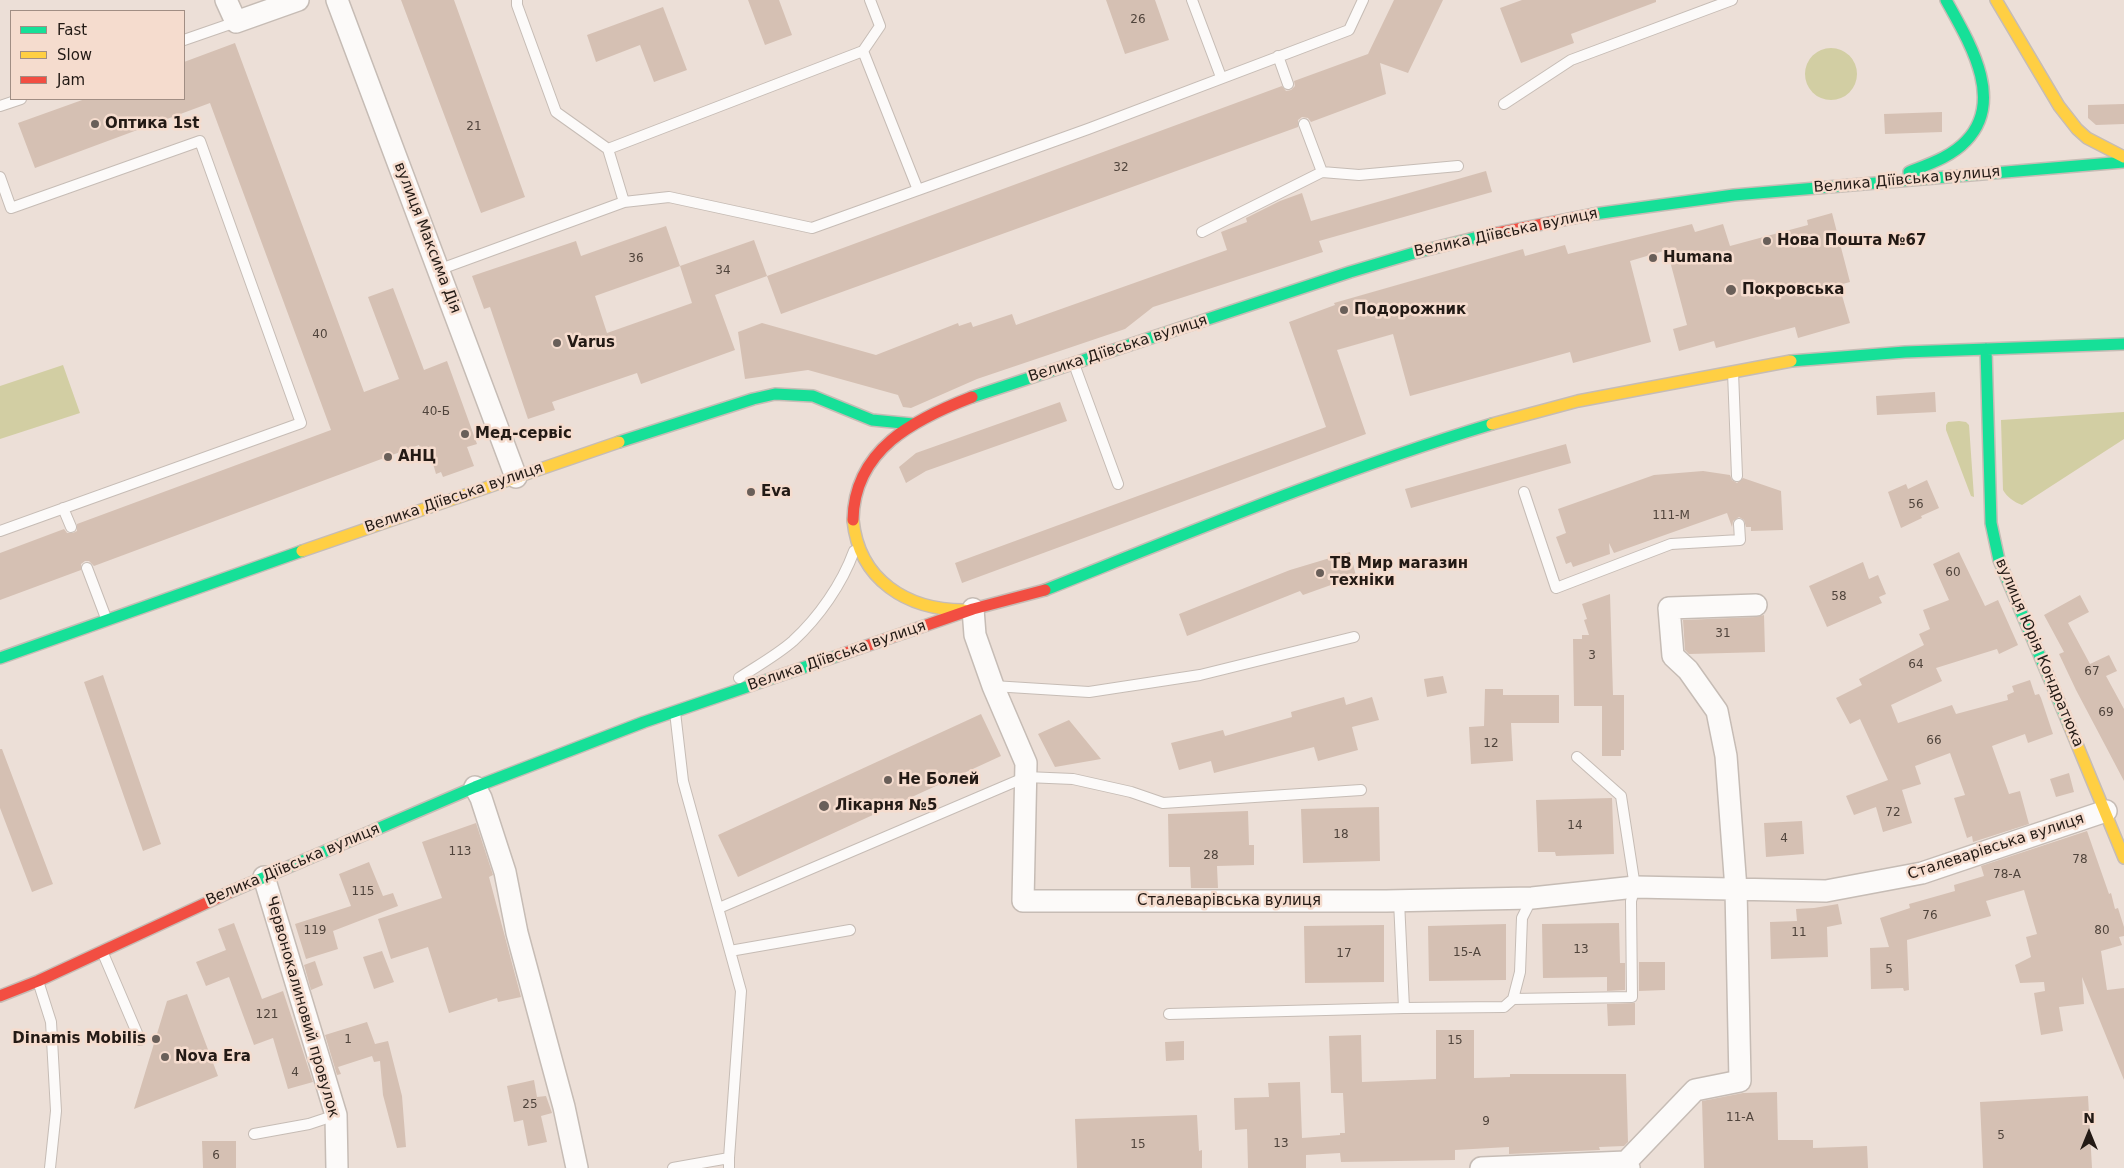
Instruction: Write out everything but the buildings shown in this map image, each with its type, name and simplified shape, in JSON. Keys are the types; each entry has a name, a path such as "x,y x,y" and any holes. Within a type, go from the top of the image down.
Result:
{"main road":[{"path":"1875,183 1922,168 1960,148 1972,135 1984,111 1982,71 1961,18 1946,0"},
{"path":"1992,1 2059,106 2077,129 2087,138 2124,157"},
{"name":"Велика Діївська вулиця","path":"973,609 954,610 932,606 909,599 890,590 874,576 862,559 854,538 853,514 857,490 872,459 890,440 913,424 970,399 1359,269 1507,230 1640,206 1764,192 2124,162"},
{"name":"Велика Діївська вулиця","path":"0,996 38,981 264,877 475,787 675,712 973,609 1042,591 1410,449 1578,401 1795,360 1839,356 2124,344"},
{"name":"вулиця Юрія Кондратюка","path":"1986,349 1991,523 1999,560 2106,811 2124,858"},
{"name":"Велика Діївська вулиця","path":"0,658 107,618 516,476 716,410 775,394 813,396 831,401 872,420 913,424"}],"street":[{"path":"226,0 236,22 298,0"},
{"name":"вулиця Максима Дія","path":"337,0 516,476"},
{"path":"1482,1168 1628,1165 1695,1090 1740,1081 1736,889 1726,756 1717,711 1688,670 1673,656 1669,608 1756,605"},
{"name":"Сталеварівська вулиця","path":"973,609 974,635 993,686 1026,763 1023,901 1399,901 1532,898 1634,887 1826,891 1922,873 2106,811"},
{"path":"475,787 481,798 505,872 517,933 564,1107 577,1168"},
{"name":"Червонокалиновий провулок","path":"264,877 336,1115 337,1168"}],"lane":[{"path":"517,0 517,5 556,112 608,149 624,202"},
{"path":"608,149 864,51 880,26 870,0"},
{"path":"1192,0 1221,78"},
{"path":"438,270 624,202 669,197 812,228 1088,129 1349,30 1363,0"},
{"path":"1504,104 1571,60 1732,0"},
{"path":"185,40 236,22"},
{"path":"864,51 918,190"},
{"path":"1278,56 1288,84"},
{"path":"0,106 18,100"},
{"path":"1304,124 1322,172"},
{"path":"0,177 11,208 200,141 301,423 0,531"},
{"path":"1202,232 1322,172 1359,175 1458,166"},
{"path":"1073,363 1118,484"},
{"path":"1733,372 1737,476"},
{"path":"1524,492 1556,588 1670,544 1740,540 1739,524"},
{"path":"64,508 71,526"},
{"name":"Велика Діївська вулиця","path":"702,703 781,650 805,629 828,600 844,574 854,552 854,538"},
{"path":"87,568 107,618"},
{"path":"993,686 1089,692 1200,675 1354,637"},
{"path":"673,1168 729,1163 741,992 684,781 675,712"},
{"path":"1169,1014 1504,1007 1514,999 1632,997 1630,901 1634,887 1621,796 1577,757"},
{"path":"719,908 1026,777 1074,779 1131,792 1163,803 1361,790"},
{"path":"1514,999 1520,972 1522,918 1532,898"},
{"path":"1399,901 1404,1008"},
{"path":"730,951 850,930"},
{"path":"102,950 140,1040"},
{"path":"38,981 51,1022 56,1111 50,1168"},
{"path":"254,1134 309,1124 336,1115"}],"shaded area":[{"path":"1831,48 1841,50 1849,56 1855,64 1857,74 1855,84 1849,92 1841,98 1831,100 1821,98 1813,92 1807,84 1805,74 1807,64 1813,56 1821,50"},
{"path":"63,365 80,413 0,439 0,386"},
{"path":"2124,412 2124,439 2022,505 2011,499 2003,490 2001,420"},
{"path":"1948,422 1966,422 1969,425 1974,497 1971,496 1946,430"}],"traffic: fast":[{"path":"1909,172 1939,159 1960,147 1978,125 1983,107 1983,89 1973,51 1946,0"},
{"path":"1594,214 1734,195 2124,162"},
{"path":"972,397 1350,272 1482,236"},
{"path":"1791,361 1905,352 2124,344"},
{"path":"1986,349 1991,523 1999,560 2069,725"},
{"path":"619,442 753,399 775,394 813,396 872,420 913,424"},
{"path":"1045,590 1323,481 1492,424"},
{"path":"0,658 302,551"},
{"path":"230,892 475,787 644,722 843,654"}],"traffic: slow":[{"path":"1996,0 2059,106 2077,129 2087,138 2124,157"},
{"path":"1492,424 1578,401 1791,361"},
{"path":"302,551 619,442"},
{"path":"853,520 857,541 865,559 876,575 889,588 923,604 943,609 964,610"},
{"path":"2069,725 2124,858"}],"traffic: jam":[{"path":"1482,236 1594,214"},
{"path":"853,520 856,495 864,474 876,456 892,440 910,427 972,397"},
{"path":"843,654 973,609 1045,590"},
{"path":"0,996 38,981 230,892"}],"place":[{"name":"Оптика 1st","path":"95,124"},
{"name":"Нова Пошта №67","path":"1767,241"},
{"name":"Humana","path":"1653,258"},
{"name":"Покровська","path":"1731,290"},
{"name":"Подорожник","path":"1344,310"},
{"name":"Varus","path":"557,343"},
{"name":"Мед-сервіс","path":"465,434"},
{"name":"АНЦ","path":"388,457"},
{"name":"Eva","path":"751,492"},
{"name":"ТВ Мир магазин техніки","path":"1320,573"},
{"name":"Не Болей","path":"888,780"},
{"name":"Лікарня №5","path":"824,806"},
{"name":"Dinamis Mobilis","path":"156,1039"},
{"name":"Nova Era","path":"165,1057"}]}
